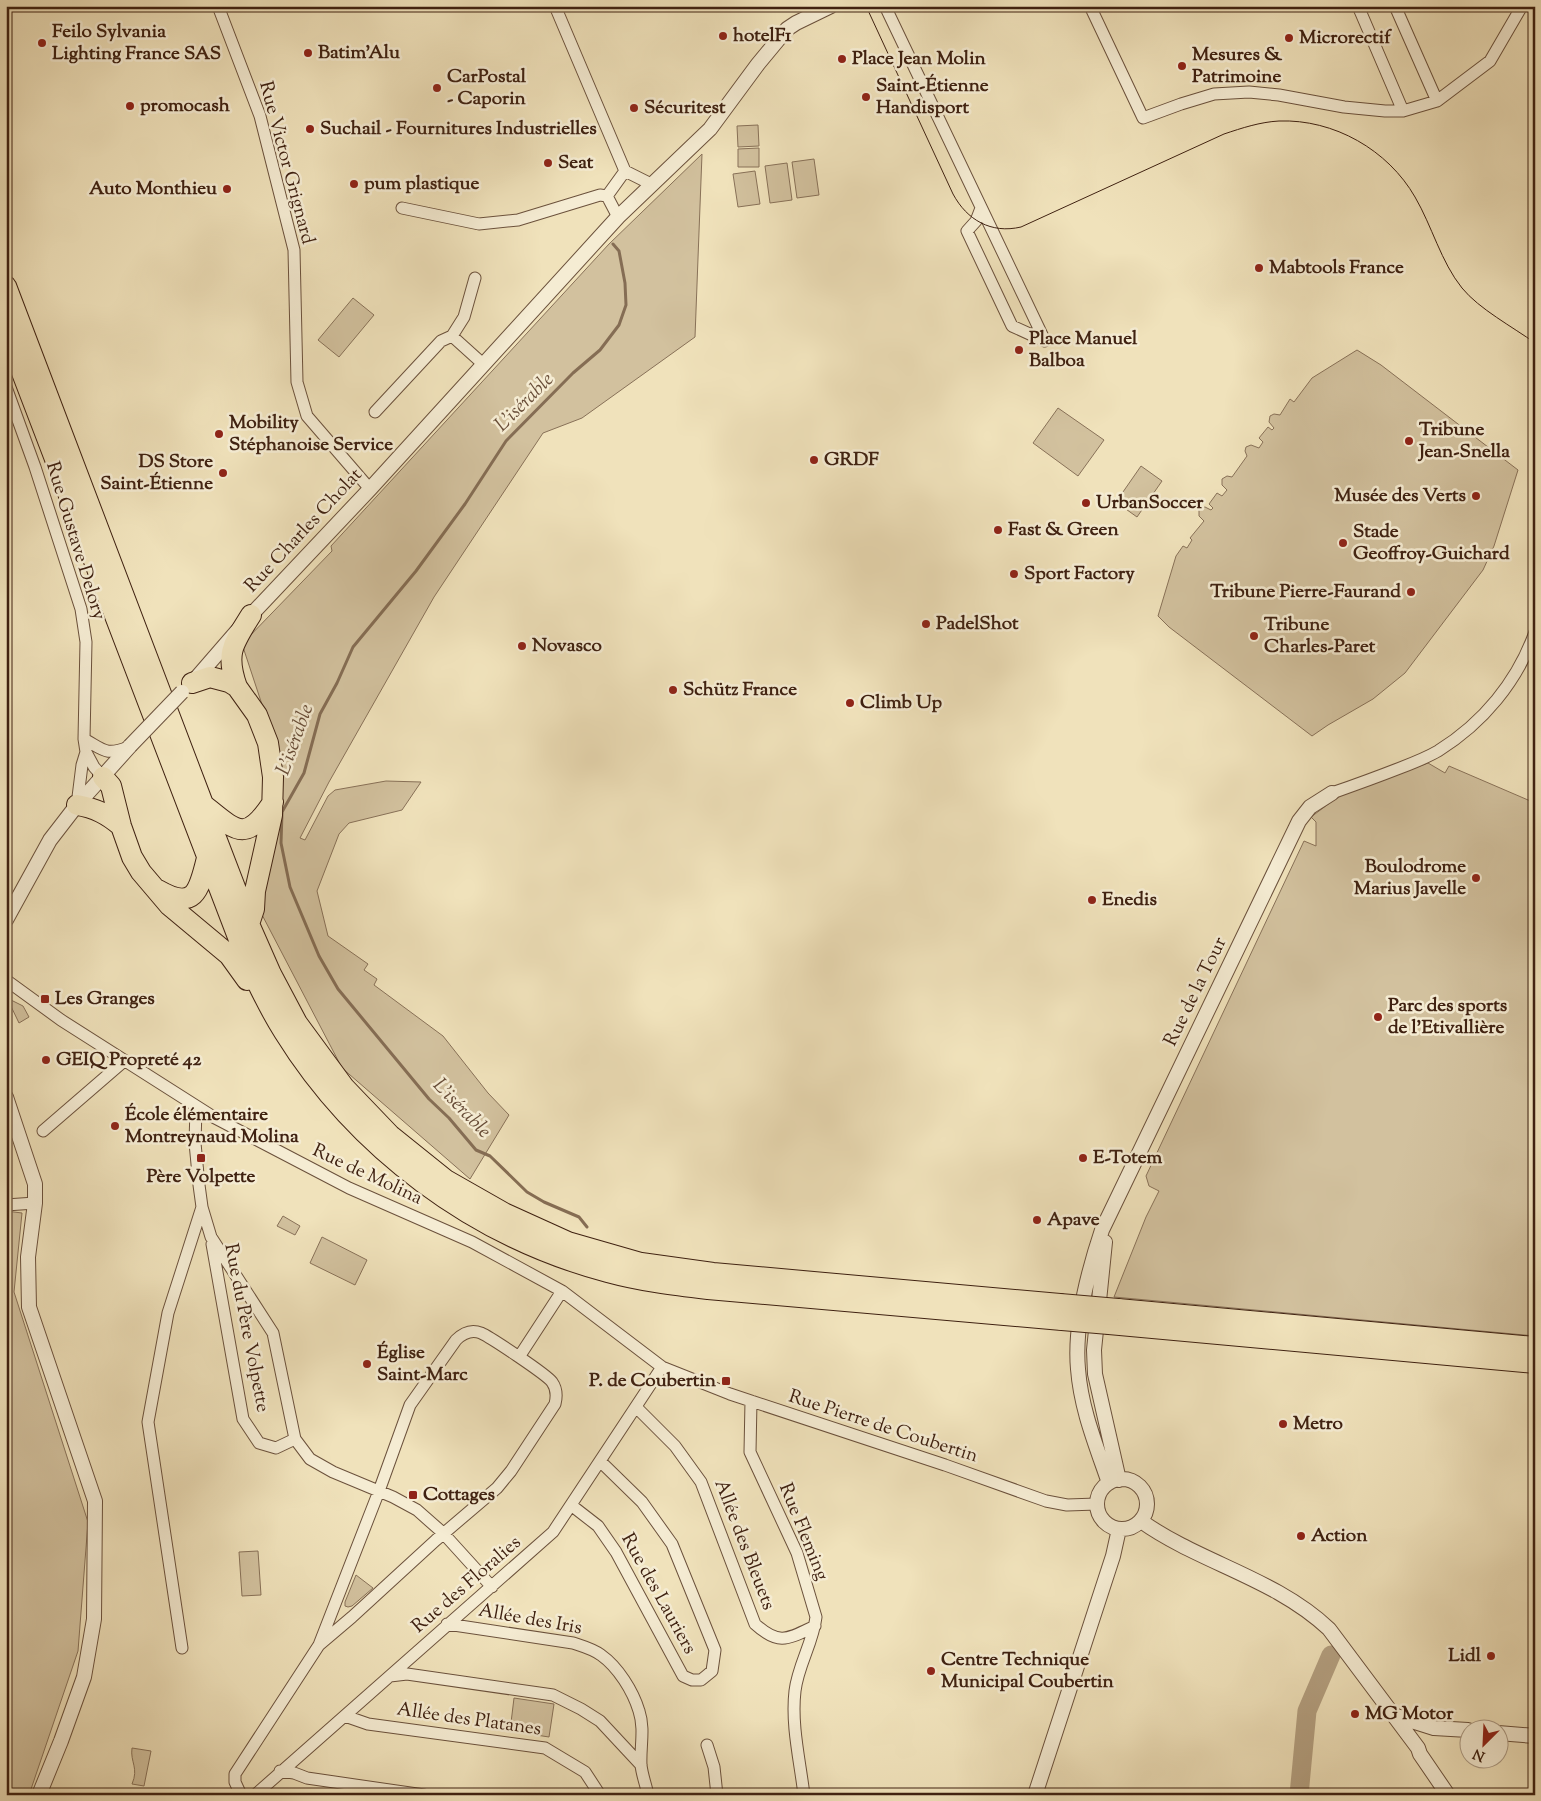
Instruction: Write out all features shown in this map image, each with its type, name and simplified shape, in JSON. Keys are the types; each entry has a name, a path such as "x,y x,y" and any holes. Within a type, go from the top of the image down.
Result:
{"highway":[{"path":"6,286 249,924 271,974 297,1023 344,1087 390,1135 446,1180 504,1213 568,1242 641,1263 713,1273 1061,1312 1535,1363"},
{"path":"6,331 233,928 258,985 284,1032 312,1073 352,1120 377,1144 407,1170 448,1200 494,1228 531,1245 605,1271 670,1285 1061,1312"},
{"path":"237,687 230,666 231,652 235,640 251,615"},
{"path":"187,687 210,677 230,682 237,687 258,715 268,744 273,777 272,815 255,891 254,909 249,924"},
{"path":"103,776 111,786 121,826 132,857 140,872 169,905 229,956 247,980 258,985"},
{"path":"203,804 228,826 239,830 251,827 262,819 273,802"},
{"path":"77,805 91,807 106,814 121,826"},
{"path":"152,887 179,900 187,898 200,886 207,858"},
{"path":"1114,1317 1535,1347"}],"street":[{"name":"Rue Victor Grignard","path":"218,6 260,116 294,250 297,382 307,416 370,489"},
{"path":"555,6 626,170 651,184"},
{"name":"Rue Charles Cholat","path":"6,920 50,840 77,805 130,746 370,489 618,217 710,129 758,64 787,29 831,6"},
{"path":"885,6 1043,338 1044,341 1012,326 967,231 979,215 981,208"},
{"path":"1090,6 1143,118 1214,94 1249,92 1279,95 1366,110 1403,110 1437,101 1490,61 1522,6"},
{"path":"1358,6 1403,110"},
{"path":"1395,6 1437,101"},
{"path":"608,196 626,170"},
{"path":"402,208 479,224 518,220 600,195 608,196"},
{"path":"608,196 618,217"},
{"path":"375,412 441,342 452,336 464,317 475,278"},
{"path":"452,336 483,364"},
{"name":"Rue Gustave Delory","path":"6,387 52,518 81,609 86,642 84,739 86,752 94,767 103,776"},
{"path":"1332,793 1419,760 1449,744 1484,716 1498,700 1510,683 1535,632"},
{"path":"84,739 101,750 108,752 117,752 130,746"},
{"name":"Rue Gustave Delory","path":"77,805 82,765 86,752"},
{"name":"Rue de la Tour","path":"1114,1481 1095,1374 1094,1350 1108,1219 1299,821 1310,807 1332,793"},
{"name":"Rue de Molina","path":"6,980 60,1020 196,1108 349,1188 472,1242 562,1291 662,1367"},
{"path":"43,1131 124,1061"},
{"path":"6,1097 35,1184 35,1203 28,1257 28,1308 95,1501 94,1619 84,1677 39,1795"},
{"name":"Rue du Père Volpette","path":"196,1108 195,1143 202,1207 211,1237 243,1420 259,1442 276,1448 295,1439"},
{"path":"6,1205 35,1203"},
{"path":"182,1648 148,1422 168,1313 202,1207"},
{"name":"Rue du Père Volpette","path":"211,1237 273,1333 295,1439 310,1459 333,1472 379,1491 417,1510 443,1533 492,1587"},
{"path":"518,1357 562,1291"},
{"path":"241,1795 235,1782 235,1774 319,1645 379,1491 410,1405 461,1335 474,1332 481,1333 552,1381 557,1393 556,1404 511,1471 497,1488 443,1533 319,1645"},
{"name":"Rue Pierre de Coubertin","path":"662,1367 751,1401 1046,1501 1067,1505 1097,1504"},
{"name":"Rue des Floralies","path":"255,1795 553,1532 662,1367"},
{"name":"Rue Fleming","path":"751,1401 750,1452 797,1553 816,1617 795,1691 795,1715 804,1795"},
{"name":"Allée des Bleuets","path":"636,1407 675,1446 701,1482 755,1624 766,1634 778,1639 798,1635 815,1626"},
{"name":"Rue des Lauriers","path":"571,1506 598,1526 616,1552 683,1676 692,1680 701,1680 712,1671 716,1650 672,1544 642,1502 600,1461"},
{"path":"1114,1481 1130,1481 1142,1489 1147,1503 1144,1516 1134,1526 1120,1529 1106,1524 1098,1512 1098,1496 1102,1490 1114,1481"},
{"path":"1141,1521 1163,1537 1260,1582 1307,1610 1329,1629 1418,1748 1420,1754 1448,1795"},
{"path":"1035,1795 1109,1570 1120,1529"},
{"name":"Allée des Iris","path":"447,1624 573,1643 601,1654 613,1665 629,1688 640,1712 641,1765 648,1795"},
{"path":"390,1676 407,1674 553,1695 581,1708 600,1721 641,1765"},
{"path":"1393,1715 1434,1728 1458,1729"},
{"name":"Allée des Platanes","path":"345,1716 368,1724 545,1748 585,1772 600,1795"},
{"path":"1418,1748 1425,1736 1434,1728"},
{"path":"1508,1734 1535,1736"},
{"path":"708,1746 714,1767 717,1795"},
{"path":"280,1771 294,1773 307,1778 424,1795"}],"shaded area":[{"path":"758,125 759,146 738,147 737,126"},
{"path":"759,148 759,167 738,167 738,149"},
{"path":"702,154 695,337 582,418 543,433 434,597 329,782 300,838 305,840 328,796 335,790 386,781 421,782 402,810 349,823 339,834 317,891 328,936 368,964 364,970 377,979 374,985 443,1036 488,1093 509,1115 470,1179 342,1068 259,909 279,756 242,644 332,551 331,546 609,244"},
{"path":"814,159 819,195 797,198 792,162"},
{"path":"787,163 792,200 770,203 765,166"},
{"path":"755,171 760,204 738,207 733,174"},
{"path":"353,298 374,315 339,357 318,340"},
{"name":"Stade Geoffroy-Guichard","path":"1357,350 1381,365 1518,470 1494,546 1483,570 1405,673 1373,699 1312,736 1169,627 1158,616 1176,556 1183,546 1187,548 1192,540 1190,538 1204,521 1199,516 1199,509 1205,507 1211,510 1213,508 1209,504 1217,493 1222,496 1227,490 1222,485 1222,479 1227,476 1232,477 1247,456 1246,447 1251,445 1259,448 1263,442 1259,438 1268,427 1272,430 1274,428 1269,422 1270,416 1274,414 1280,415 1290,399 1294,402 1312,378"},
{"path":"1058,408 1104,440 1078,476 1033,443"},
{"path":"1141,466 1162,481 1137,517 1116,502"},
{"name":"Parc des sports de l'Etivallière","path":"1428,763 1445,773 1449,766 1535,803 1535,1336 1114,1297 1146,1217 1159,1191 1149,1186 1146,1176 1304,841 1316,846 1316,822 1311,817 1339,796"},
{"path":"7,998 23,1006 29,1017 19,1023"},
{"path":"6,1211 22,1213 14,1292 88,1522 78,1651 29,1795 6,1795"},
{"path":"283,1216 300,1226 295,1235 277,1226"},
{"path":"322,1237 367,1260 355,1285 310,1263"},
{"path":"258,1551 261,1595 242,1596 239,1552"},
{"path":"356,1575 373,1588 352,1606 348,1607 345,1606 345,1602"},
{"path":"514,1698 554,1704 549,1737 510,1731"},
{"path":"132,1748 151,1751 144,1786 132,1784 135,1769"}],"waterway":[{"name":"L'isérable","path":"587,1227 579,1217 544,1202 527,1192 490,1156 476,1150 449,1118 429,1099 338,989 319,956 290,887 281,843 282,812 304,773 320,714 337,683 353,647 416,571 465,504 506,441 573,373 600,350 619,325 626,305 625,283 619,251 613,244"},
{"path":"1299,1795 1307,1711 1331,1655"}],"tram line":[{"path":"866,6 953,194 965,211 981,223 1000,228 1021,227 1224,134 1244,128 1279,121 1320,125 1358,141 1390,165 1404,180 1415,197 1448,267 1462,288 1477,303 1535,343"}],"place":[{"name":"hotelF1","path":"723,36"},
{"name":"Microrectif","path":"1289,38"},
{"name":"Feilo Sylvania Lighting France SAS","path":"42,43"},
{"name":"Batim'Alu","path":"308,53"},
{"name":"Place Jean Molin","path":"842,59"},
{"name":"Mesures & Patrimoine","path":"1182,66"},
{"name":"CarPostal - Caporin","path":"437,88"},
{"name":"Saint-Étienne Handisport","path":"866,97"},
{"name":"promocash","path":"130,106"},
{"name":"Sécuritest","path":"634,108"},
{"name":"Suchail - Fournitures Industrielles","path":"310,129"},
{"name":"Seat","path":"548,163"},
{"name":"pum plastique","path":"354,184"},
{"name":"Auto Monthieu","path":"227,189"},
{"name":"Mabtools France","path":"1259,268"},
{"name":"Place Manuel Balboa","path":"1019,350"},
{"name":"Mobility Stéphanoise Service","path":"219,434"},
{"name":"Tribune Jean-Snella","path":"1409,441"},
{"name":"GRDF","path":"814,460"},
{"name":"DS Store Saint-Étienne","path":"223,473"},
{"name":"Musée des Verts","path":"1476,496"},
{"name":"UrbanSoccer","path":"1086,503"},
{"name":"Fast & Green","path":"998,530"},
{"name":"Stade Geoffroy-Guichard","path":"1343,543"},
{"name":"Sport Factory","path":"1014,574"},
{"name":"Tribune Pierre-Faurand","path":"1411,592"},
{"name":"PadelShot","path":"926,624"},
{"name":"Tribune Charles-Paret","path":"1254,636"},
{"name":"Novasco","path":"522,646"},
{"name":"Schütz France","path":"673,690"},
{"name":"Climb Up","path":"850,703"},
{"name":"Boulodrome Marius Javelle","path":"1476,878"},
{"name":"Enedis","path":"1092,900"},
{"name":"Les Granges","path":"45,999"},
{"name":"Parc des sports de l'Etivallière","path":"1378,1017"},
{"name":"GEIQ Propreté 42","path":"46,1060"},
{"name":"École élémentaire Montreynaud Molina","path":"115,1126"},
{"name":"Père Volpette","path":"201,1158"},
{"name":"E-Totem","path":"1083,1158"},
{"name":"Apave","path":"1037,1220"},
{"name":"Église Saint-Marc","path":"367,1364"},
{"name":"P. de Coubertin","path":"726,1381"},
{"name":"Metro","path":"1283,1424"},
{"name":"Cottages","path":"413,1495"},
{"name":"Action","path":"1301,1536"},
{"name":"Lidl","path":"1491,1656"},
{"name":"Centre Technique Municipal Coubertin","path":"931,1671"},
{"name":"MG Motor","path":"1355,1714"}]}
